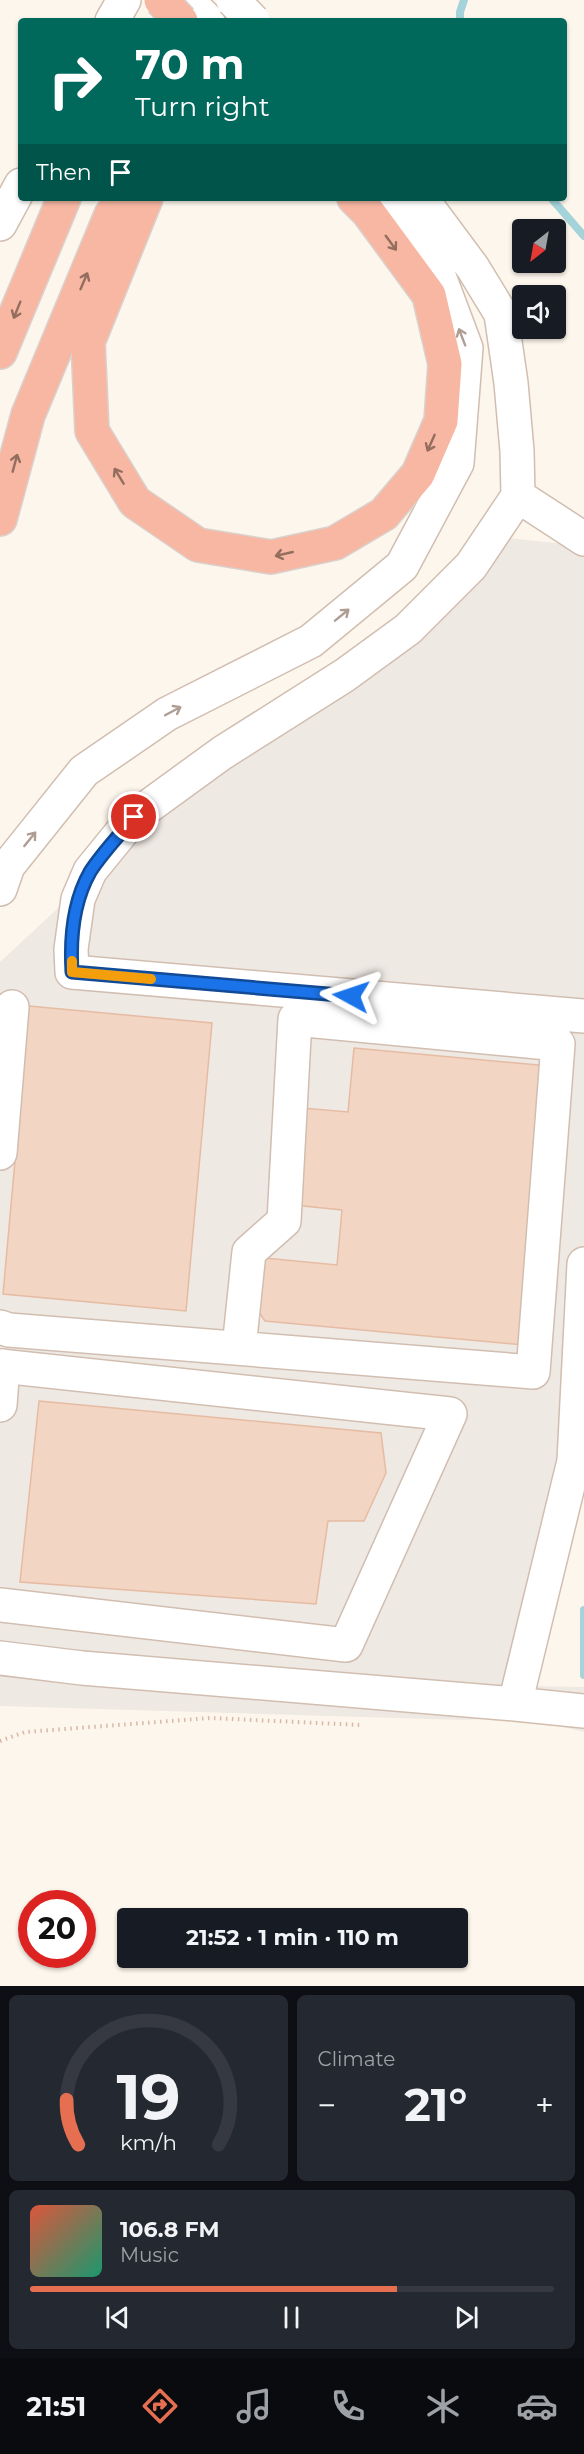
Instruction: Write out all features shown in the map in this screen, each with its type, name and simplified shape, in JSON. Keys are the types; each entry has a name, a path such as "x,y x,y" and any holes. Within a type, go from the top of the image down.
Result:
{"highway":[{"path":"161,0 178,18"},
{"path":"161,18 171,0"},
{"path":"232,18 243,0"},
{"path":"0,352 63,201"},
{"path":"0,519 28,415 111,215 120,201"},
{"path":"145,201 88,342 92,431 135,502 198,545 271,557 335,543 384,514 418,474 441,421 445,364 429,295 368,212 357,201"}],"lane":[{"path":"114,18 124,0"},
{"path":"187,0 205,18"},
{"path":"233,0 250,18"},
{"path":"0,224 18,191"},
{"path":"0,889 8,866 84,771 167,714 311,641 402,566 457,463 466,348 433,260 385,201"},
{"path":"423,201 473,268 501,314 512,383 518,496 471,566 408,629 345,675 222,753 134,817 90,871 78,899 71,949 72,972 584,1016"},
{"path":"518,496 584,539"},
{"path":"0,1153 12,1007"},
{"path":"0,1327 9,1330 533,1372 558,1044 295,1019 284,1221 249,1252 239,1348"},
{"path":"515,1704 574,1461 584,1264"},
{"path":"0,1405 2,1366 450,1414 346,1645 0,1605"},
{"path":"0,1658 82,1668 584,1711"}],"path":[{"path":"0,1741 24,1732 210,1718 372,1725"}],"shaded area":[{"path":"479,535 584,546 584,1390 531,1686 584,1687 584,1732 523,1717 462,1720 0,1706 0,962 56,910 129,810 405,619"}],"building":[{"path":"29,1006 212,1023 186,1311 3,1294"},
{"path":"354,1048 549,1066 523,1345 265,1321 250,1299 253,1257 337,1265 342,1210 294,1205 303,1108 348,1112"},
{"path":"39,1401 381,1433 386,1473 364,1521 328,1521 316,1604 20,1582"}],"waterway":[{"path":"460,18 464,0"},
{"path":"554,201 584,236"},
{"path":"584,1610 584,1675"}],"slow traffic":[{"path":"72,961 72,972 151,979"}],"route":[{"path":"134,817 90,871 78,899 71,949 72,972 351,996"}]}
